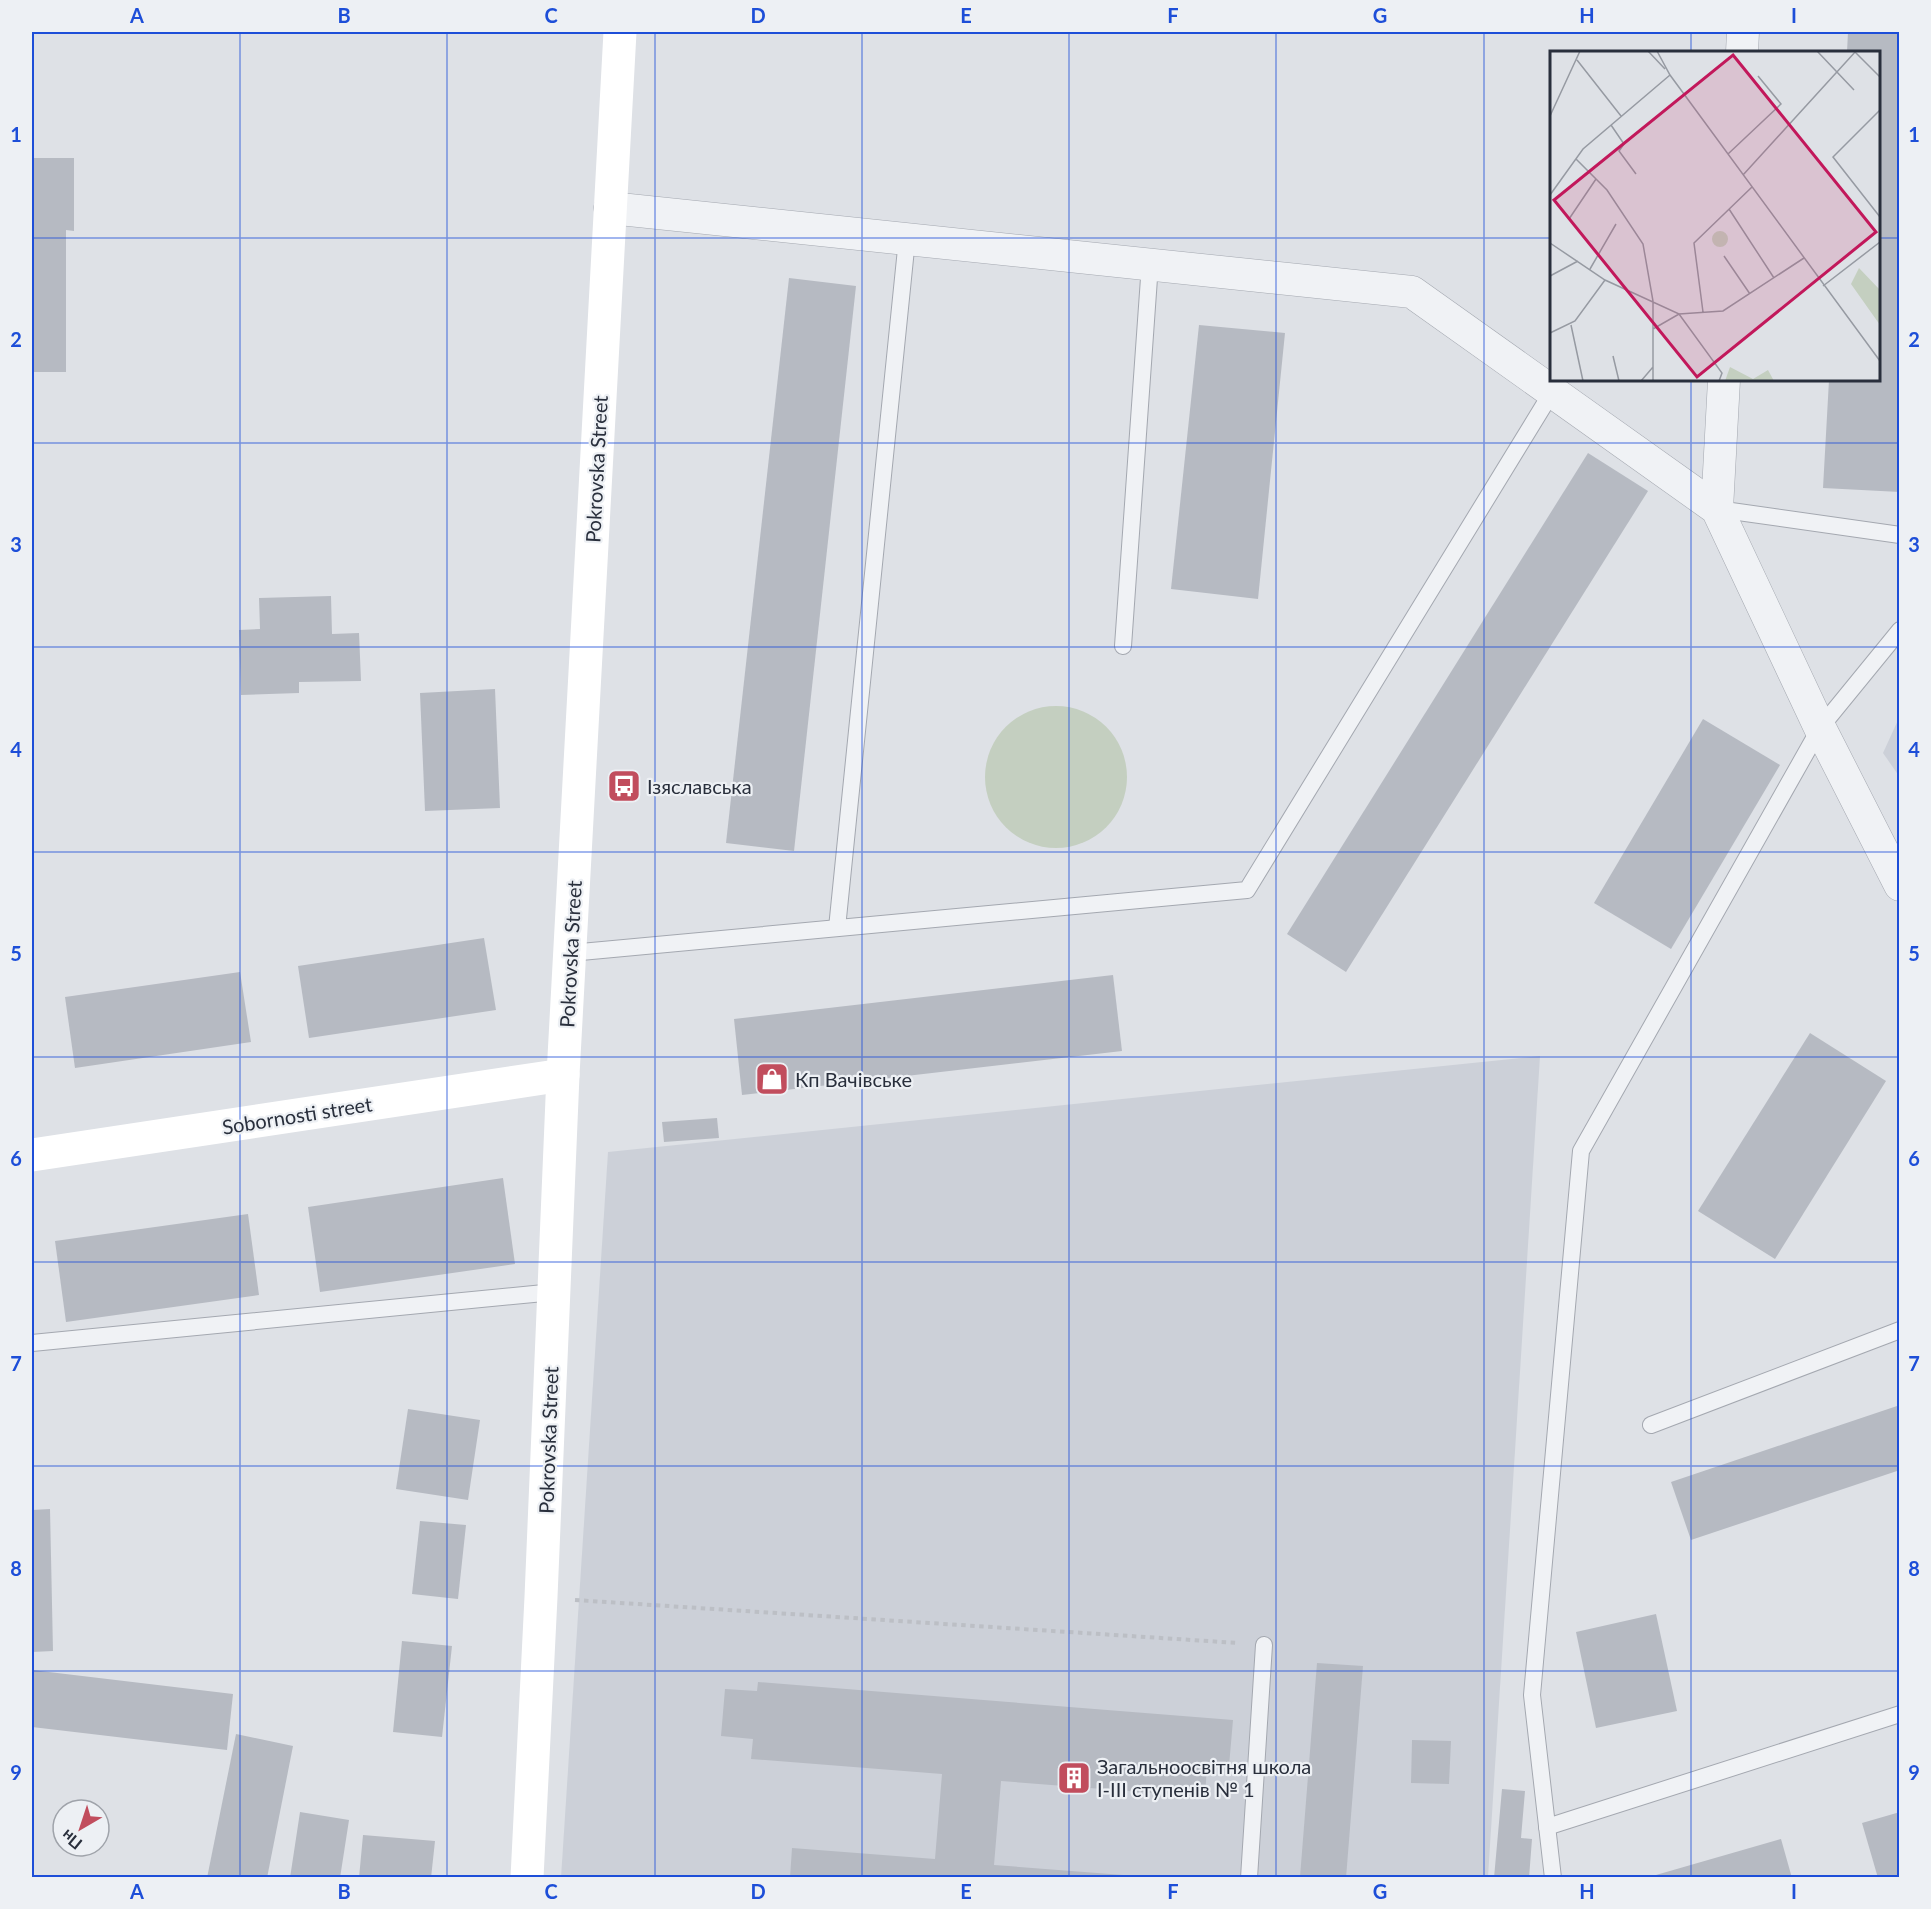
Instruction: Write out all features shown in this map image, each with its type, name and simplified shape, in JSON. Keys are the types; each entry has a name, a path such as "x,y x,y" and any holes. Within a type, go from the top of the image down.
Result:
{"main road":[{"name":"Pokrovska Street","path":"527,1878 563,1075 620,32"},
{"name":"Sobornosti street","path":"32,1155 563,1075"}],"street":[{"path":"1742,51 1743,32"},
{"path":"610,208 1412,292 1717,509"},
{"path":"1724,381 1717,509 1820,728 1899,885"}],"lane":[{"path":"837,928 907,239"},
{"path":"1123,646 1150,264"},
{"path":"570,953 1247,890 1552,392"},
{"path":"1717,509 1899,535"},
{"path":"1552,1878 1532,1695 1581,1151 1820,728 1899,630"},
{"path":"32,1343 554,1292"},
{"path":"1651,1425 1899,1330"},
{"path":"1249,1878 1264,1645"},
{"path":"1547,1827 1899,1714"}],"path":[{"path":"541,1597 1264,1645"}],"shaded area":[{"path":"1899,718 1899,776 1883,753"},
{"path":"1540,1056 1488,1877 561,1878 608,1152"}],"green space":[{"path":"1056,706 1083,711 1106,727 1122,750 1127,777 1122,804 1106,827 1083,843 1056,848 1029,843 1006,827 990,804 985,777 990,750 1006,727 1029,711"}],"building":[{"path":"1848,32 1900,32 1900,492 1823,488 1829,381 1880,381 1880,51 1847,51"},
{"path":"32,158 74,158 74,231 66,230 66,372 32,372"},
{"path":"789,278 856,286 794,851 726,843"},
{"path":"1199,325 1285,333 1258,599 1171,589"},
{"path":"1588,453 1648,491 1346,972 1287,934"},
{"path":"331,596 332,634 359,633 361,681 299,682 299,693 241,695 239,630 260,629 259,598"},
{"path":"495,689 500,808 425,811 420,693"},
{"path":"1703,719 1780,765 1671,949 1594,903"},
{"path":"484,938 496,1010 309,1038 298,966"},
{"path":"240,972 251,1042 75,1068 65,997"},
{"path":"1113,975 1122,1051 742,1095 734,1019"},
{"path":"1810,1033 1886,1081 1775,1259 1698,1211"},
{"path":"717,1118 719,1138 664,1142 662,1122"},
{"path":"503,1178 515,1264 320,1292 308,1207"},
{"path":"248,1214 259,1295 66,1322 55,1241"},
{"path":"1900,1405 1900,1470 1691,1540 1671,1482"},
{"path":"408,1409 480,1420 468,1500 396,1489"},
{"path":"50,1509 53,1651 32,1652 32,1510"},
{"path":"420,1521 466,1525 458,1599 412,1594"},
{"path":"1656,1614 1677,1711 1596,1728 1576,1632"},
{"path":"402,1641 452,1646 442,1737 393,1732"},
{"path":"1317,1663 1363,1666 1346,1878 1300,1877"},
{"path":"32,1670 233,1694 227,1750 32,1727"},
{"name":"Загальноосвітня школа І-ІІІ ступенів № 1","path":"758,1682 1233,1720 1229,1766 1207,1765 1205,1797 1001,1781 994,1865 1136,1876 1136,1878 790,1878 792,1848 935,1859 942,1774 751,1759 753,1739 721,1736 725,1689 757,1691"},
{"path":"236,1734 293,1746 267,1878 207,1878"},
{"path":"1412,1740 1451,1741 1449,1784 1411,1783"},
{"path":"1502,1789 1525,1791 1521,1838 1532,1839 1529,1878 1494,1878"},
{"path":"300,1812 349,1820 340,1878 290,1878"},
{"path":"1900,1812 1900,1878 1878,1878 1862,1823"},
{"path":"363,1835 435,1841 431,1878 359,1878"},
{"path":"1781,1839 1792,1878 1649,1878 1649,1877"}],"place":[{"name":"Ізяславська","path":"624,786"},
{"name":"Кп Вачівське","path":"772,1079"},
{"name":"Загальноосвітня школа І-ІІІ ступенів № 1","path":"1074,1778"}]}
